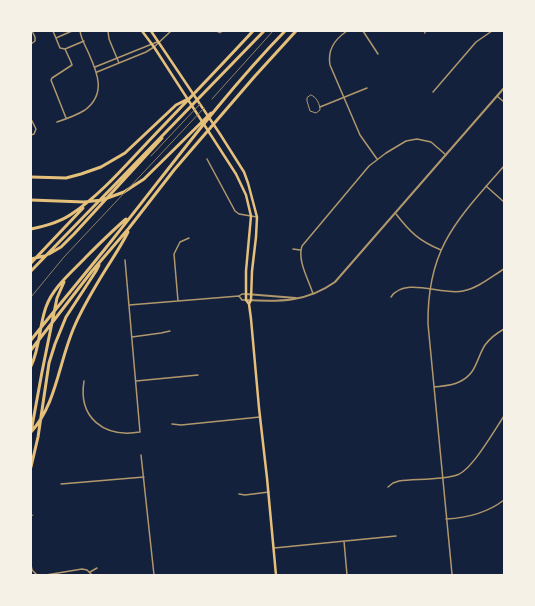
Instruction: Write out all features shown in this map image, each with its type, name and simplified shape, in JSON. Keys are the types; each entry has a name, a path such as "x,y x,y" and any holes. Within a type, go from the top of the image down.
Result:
{"highway":[{"path":"31,229 50,225 65,218 80,208 98,192 120,171 253,31"},
{"path":"31,271 264,31"},
{"path":"31,340 220,104 249,69 284,31"},
{"path":"31,350 174,170 296,31"},
{"path":"31,177 66,178 100,167 125,153 176,105 191,97"},
{"path":"31,200 76,202 97,200 117,195 144,179 220,104"},
{"path":"31,259 42,257 61,247 158,144 167,130"},
{"path":"31,263 98,192"},
{"path":"31,366 35,357 43,316 51,296 115,228 131,216"},
{"path":"31,432 39,423 46,411 68,342 79,317 101,277 121,246 129,228"},
{"path":"31,466 38,437 49,363 55,344 66,317 96,272 101,261"},
{"path":"31,432 44,358 58,298 62,285 75,269"}],"main road":[{"path":"142,31 236,174 243,187 249,204 251,216 246,300 249,304 269,492 276,575"},
{"path":"151,31 244,172 251,190 256,217 256,237 252,271 251,300 249,304"}],"street":[{"path":"31,44 35,42 35,37 32,31"},
{"path":"53,31 60,48 65,49 84,41"},
{"path":"56,38 72,31"},
{"path":"57,122 84,110 95,99 99,86 97,72 80,31"},
{"path":"108,31 109,39 119,63"},
{"path":"97,72 146,52 171,31"},
{"path":"347,31 334,42 329,59 360,135 377,159"},
{"path":"363,31 378,54"},
{"path":"433,92 476,42 492,31"},
{"path":"95,67 153,46"},
{"path":"65,49 72,66 52,78 51,82 66,118"},
{"path":"320,107 367,88"},
{"path":"239,296 242,300 288,301 314,294 327,288 340,278 504,88"},
{"path":"497,96 504,102"},
{"path":"31,119 36,129 34,134 31,135"},
{"path":"314,294 302,261 300,250 304,243 377,159 406,141 417,139 431,142 446,155"},
{"path":"207,159 235,211 239,214 256,217"},
{"path":"452,574 428,324 429,289 440,250 456,223 504,166"},
{"path":"486,186 504,202"},
{"path":"396,214 412,234 422,242 440,250"},
{"path":"178,301 174,254 180,242 189,238"},
{"path":"293,249 300,250"},
{"path":"84,381 84,402 88,413 96,423 106,430 117,433 130,434 140,432 125,260"},
{"path":"391,297 396,291 403,288 414,287 451,292 463,291 481,283 504,269"},
{"path":"129,305 239,296 242,294 299,298"},
{"path":"434,387 451,385 465,379 473,371 482,351 491,338 504,329"},
{"path":"132,337 170,331"},
{"path":"136,381 198,375"},
{"path":"388,487 399,481 442,478 457,475 468,468 504,416"},
{"path":"172,424 188,424 260,417"},
{"path":"142,455 154,575"},
{"path":"61,484 144,477"},
{"path":"239,494 246,495 269,492"},
{"path":"446,520 467,518 479,514 504,500"},
{"path":"274,548 396,536"},
{"path":"344,541 347,575"},
{"path":"31,565 32,570 37,575"},
{"path":"90,572 97,568"},
{"path":"46,575 82,569 90,572 92,575"}],"lane":[{"path":"216,31 220,33 223,31"},
{"path":"311,95 314,96 320,107 318,113 312,112 307,101 308,97 311,95"}],"railway":[{"path":"212,99 273,31"},
{"path":"151,156 200,104"},
{"path":"31,297 64,257 204,108"}]}
